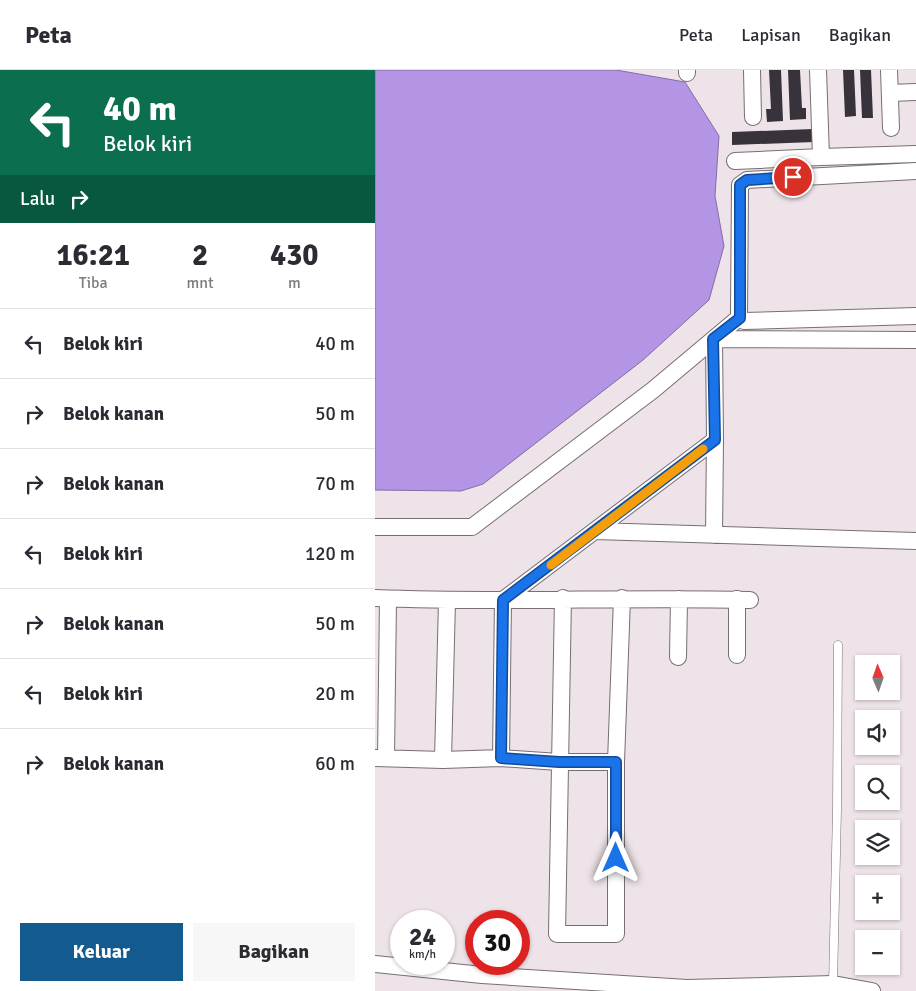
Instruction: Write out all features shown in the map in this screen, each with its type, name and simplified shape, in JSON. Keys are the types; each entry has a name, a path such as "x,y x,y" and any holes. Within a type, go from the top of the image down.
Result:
{"street":[{"path":"752,70 753,117"},
{"path":"818,70 821,157"},
{"path":"889,70 891,128"},
{"path":"890,92 916,92"},
{"path":"735,161 916,154"},
{"path":"916,171 747,180 740,185 740,318 744,322 916,316"},
{"path":"375,527 472,527 653,390 740,318"},
{"path":"713,339 916,340"},
{"path":"713,339 715,535"},
{"path":"503,600 715,440"},
{"path":"595,531 916,541"},
{"path":"616,762 559,762 501,758 443,760 381,758 381,598 447,600 563,598 743,600 737,655"},
{"path":"563,598 557,934 616,934 616,762 622,598"},
{"path":"678,657 679,599"},
{"path":"443,760 447,600"},
{"path":"501,758 503,600"},
{"path":"375,964 482,975 687,989 833,984 872,991"}],"lane":[{"path":"833,984 838,645"}],"shaded area":[{"path":"375,70 616,70 685,82 719,136 715,196 724,246 709,300 643,360 483,484 461,491 375,490"}],"building":[{"path":"769,70 781,70 783,121 767,122 766,109 771,109"},
{"path":"788,70 800,70 802,108 806,108 806,119 790,120"},
{"path":"843,70 854,70 856,116 845,117"},
{"path":"860,70 871,70 873,118 862,118"},
{"path":"813,129 814,142 732,145 732,132"}],"slow traffic":[{"path":"551,565 703,449"}],"route":[{"path":"616,858 616,762 559,762 501,758 503,600 715,440 713,339 740,318 740,185 747,180 793,177"}]}
